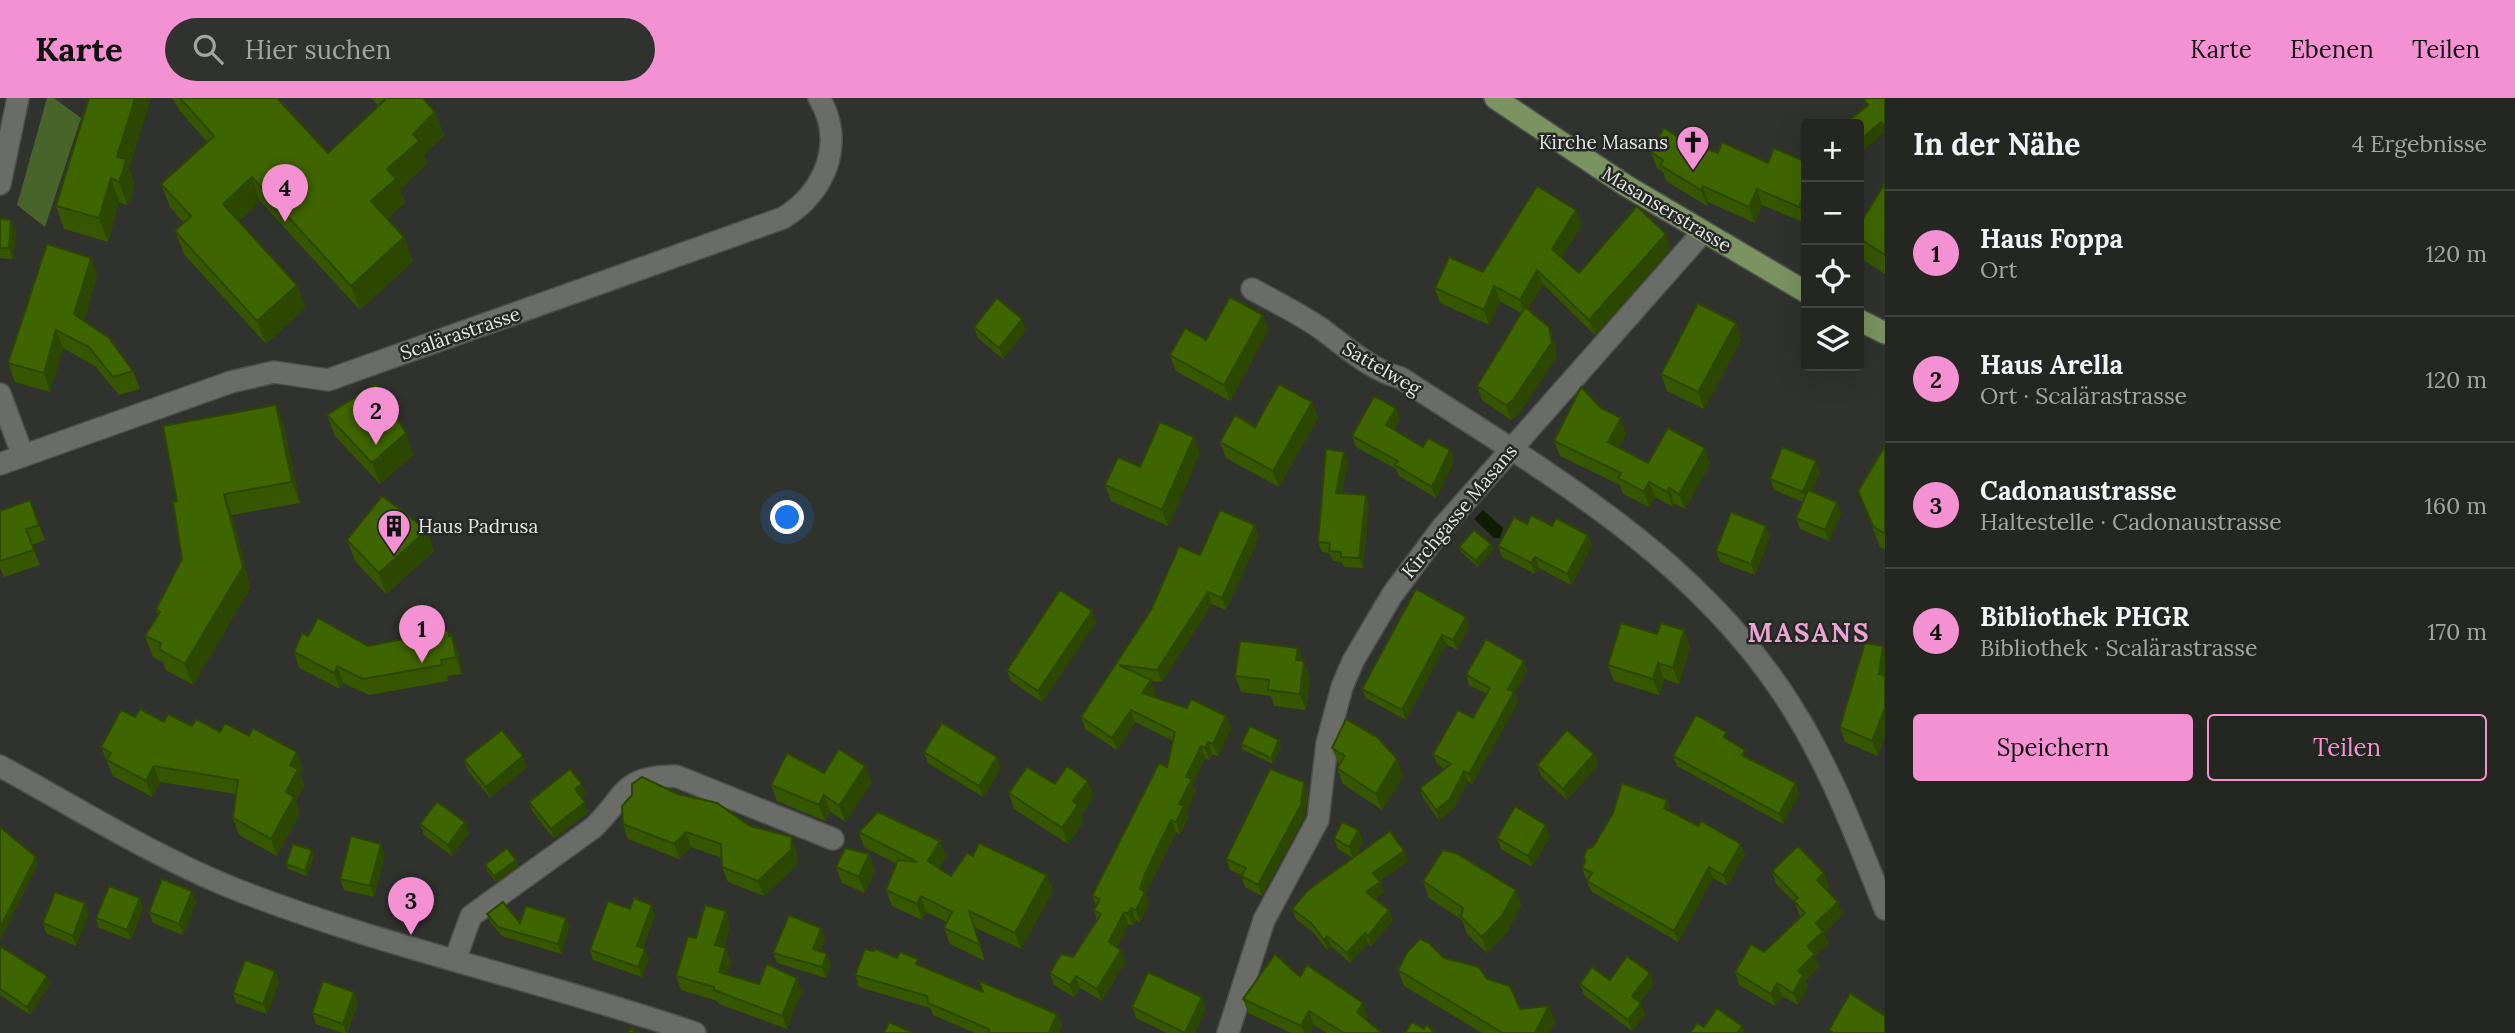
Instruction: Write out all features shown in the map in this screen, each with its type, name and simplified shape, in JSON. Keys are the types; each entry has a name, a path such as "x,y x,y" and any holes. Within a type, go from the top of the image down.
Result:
{"main road":[{"name":"Masanserstrasse","path":"1495,98 1625,185 1801,289"},
{"path":"1864,322 1885,333"}],"street":[{"path":"0,184 18,98"},
{"name":"Scalärastrasse","path":"0,464 231,382 274,372 328,380 783,218 812,195 829,160 830,123 819,98"},
{"name":"Kirchgasse Masans","path":"1228,1033 1264,919 1318,820 1328,735 1334,710 1353,661 1413,564 1510,449 1703,232"},
{"name":"Sattelweg","path":"1252,289 1390,375 1401,378 1625,525 1687,579 1734,628 1780,689 1845,808 1885,909"},
{"path":"0,394 23,456"},
{"path":"0,766 183,866 228,886 278,905 695,1033"},
{"path":"454,960 471,916 593,828 607,815 621,792 635,782 655,776 676,776 833,839"}],"green space":[{"path":"47,98 54,98 81,118 45,227 17,205"}],"shaded area":[{"path":"1483,510 1503,528 1500,538 1494,538 1474,519"}],"building":[{"path":"89,98 135,98 117,157 126,159 123,171 119,182 111,178 99,218 56,206"},
{"path":"180,98 277,98 328,153 385,100 384,98 423,98 435,112 413,134 419,141 387,169 396,179 371,201 404,237 351,286 252,177 223,204 297,285 257,321 175,231 191,216 161,184 214,136"},
{"path":"1885,98 1885,123 1883,125 1881,122 1864,137 1864,119 1851,119 1868,105 1864,100"},
{"path":"1664,128 1703,153 1706,148 1718,153 1722,142 1768,163 1774,148 1801,160 1801,202 1799,207 1757,189 1749,207 1703,186 1701,190 1660,165 1663,160 1651,152"},
{"path":"1885,183 1885,255 1864,241 1864,217"},
{"path":"1537,186 1576,210 1552,249 1579,273 1637,206 1666,234 1589,320 1537,270 1520,300 1494,286 1484,310 1435,288 1449,257 1483,272"},
{"path":"0,219 11,220 9,248 0,248"},
{"path":"47,244 91,258 74,314 109,338 133,371 113,377 89,347 56,330 44,373 8,363"},
{"path":"1230,297 1263,315 1224,385 1170,355 1185,328 1206,340"},
{"path":"997,298 1022,319 999,348 974,327"},
{"path":"1698,303 1736,323 1698,392 1661,374"},
{"path":"1525,307 1549,327 1552,342 1513,400 1506,405 1477,386"},
{"path":"376,384 406,433 372,463 327,415"},
{"path":"1279,384 1312,402 1273,471 1220,442 1235,415 1255,427"},
{"path":"1581,387 1601,408 1621,418 1608,442 1648,463 1668,428 1705,448 1679,494 1669,488 1667,492 1649,482 1644,492 1618,478 1621,473 1554,441"},
{"path":"1374,396 1396,408 1386,425 1423,447 1428,438 1450,450 1432,487 1395,465 1398,461 1352,436"},
{"path":"276,405 292,482 224,494 243,567 185,664 159,649 161,643 145,636 160,612 156,609 182,559 173,502 177,501 163,426"},
{"path":"1160,422 1194,437 1162,510 1105,485 1118,457 1140,467"},
{"path":"1885,446 1885,534 1873,526 1858,491"},
{"path":"1782,447 1816,461 1803,492 1770,479"},
{"path":"1326,449 1344,452 1336,493 1366,495 1359,558 1341,557 1341,552 1329,551 1330,543 1318,542"},
{"path":"1808,490 1837,502 1825,530 1796,518"},
{"path":"382,496 427,530 379,573 347,540"},
{"path":"30,500 39,525 26,529 34,550 0,561 0,511"},
{"path":"1220,510 1255,525 1222,598 1208,592 1157,670 1119,665 1151,680 1142,693 1187,708 1191,699 1226,716 1213,744 1208,742 1205,748 1201,746 1186,777 1192,779 1179,804 1184,806 1176,822 1171,820 1145,874 1140,889 1145,892 1136,910 1131,908 1128,914 1124,912 1109,942 1121,950 1097,989 1076,976 1070,985 1050,973 1061,954 1073,957 1101,914 1094,910 1100,899 1092,896 1159,763 1167,767 1175,732 1131,710 1112,738 1081,717 1151,610 1179,546 1200,555"},
{"path":"1731,512 1766,526 1751,564 1716,551"},
{"path":"1531,515 1552,526 1556,518 1588,535 1567,574 1535,557 1531,563 1498,546 1514,517 1527,524"},
{"path":"1474,530 1491,544 1476,561 1459,547"},
{"path":"1416,589 1466,617 1453,640 1442,635 1402,710 1362,689"},
{"path":"1060,590 1092,611 1038,691 1007,670"},
{"path":"318,618 368,646 448,630 449,636 452,635 456,657 441,660 442,665 363,679 337,666 334,673 294,652 302,633 308,636"},
{"path":"1621,623 1657,634 1661,623 1684,630 1673,668 1658,663 1653,679 1608,665"},
{"path":"1486,639 1524,661 1508,689 1514,692 1469,774 1464,771 1450,799 1436,810 1420,788 1451,764 1433,754 1458,710 1473,718 1490,688 1466,675"},
{"path":"1240,641 1298,648 1296,660 1304,661 1300,694 1268,690 1269,680 1235,676"},
{"path":"1865,643 1883,646 1879,674 1885,676 1885,708 1872,741 1840,727"},
{"path":"140,709 164,722 168,714 192,726 196,719 220,732 225,723 249,736 253,728 297,752 290,765 298,769 286,792 294,797 271,839 233,818 238,780 154,766 146,781 107,760 111,753 101,747 121,710 135,717"},
{"path":"1696,715 1726,732 1724,737 1745,750 1742,755 1796,783 1779,814 1673,756"},
{"path":"1346,719 1378,738 1397,759 1376,794 1337,768 1345,756 1332,748"},
{"path":"942,723 997,757 979,786 924,752"},
{"path":"1250,726 1279,740 1271,758 1241,744"},
{"path":"502,730 523,756 486,787 464,760"},
{"path":"1567,730 1594,754 1563,789 1537,765"},
{"path":"839,749 865,766 839,806 824,795 819,805 771,785 787,753 824,773"},
{"path":"1067,766 1088,781 1073,801 1077,804 1076,808 1062,828 1009,793 1027,767 1055,784"},
{"path":"570,769 582,784 575,789 585,802 551,829 529,802"},
{"path":"1270,769 1304,782 1301,805 1258,885 1241,876 1246,868 1226,859"},
{"path":"642,777 678,794 717,803 750,826 792,837 791,850 758,881 722,867 721,844 686,832 674,844 623,824 622,806 632,795 632,784"},
{"path":"1622,783 1667,800 1664,808 1698,826 1701,821 1741,844 1723,875 1709,867 1674,931 1587,881 1592,873 1582,868 1587,849 1593,847 1613,813"},
{"path":"437,802 465,822 448,845 420,824"},
{"path":"1515,806 1546,825 1528,856 1497,838"},
{"path":"878,812 940,841 928,861 951,876 967,853 973,856 979,843 1047,875 1015,933 969,911 980,945 944,928 952,912 921,896 917,904 886,890 898,860 917,862 859,832"},
{"path":"1342,822 1359,830 1349,847 1334,838"},
{"path":"0,827 36,857 0,928"},
{"path":"1390,831 1404,851 1373,873 1380,882 1366,892 1389,910 1368,936 1365,933 1347,953 1327,936 1324,940 1311,923 1292,909 1307,891"},
{"path":"351,836 381,844 370,886 340,879"},
{"path":"293,844 312,850 305,871 286,864"},
{"path":"1798,846 1824,873 1817,880 1838,902 1816,923 1823,932 1807,946 1815,954 1798,971 1803,975 1793,993 1777,983 1771,994 1735,972 1751,944 1764,952 1805,913 1794,901 1798,898 1772,871"},
{"path":"507,848 516,860 494,876 485,865"},
{"path":"845,848 869,854 859,877 836,867"},
{"path":"1443,850 1456,853 1516,890 1502,916 1482,937 1461,917 1463,908 1423,881"},
{"path":"162,879 192,891 179,924 149,912"},
{"path":"109,886 140,898 127,930 96,918"},
{"path":"55,892 85,903 73,936 43,923"},
{"path":"634,898 652,905 637,946 645,949 638,967 590,950 608,901 630,909"},
{"path":"503,902 520,923 526,906 566,918 558,944 498,927 487,914"},
{"path":"705,905 726,911 715,945 726,948 719,972 759,984 767,964 797,978 782,1016 714,990 714,987 676,976 688,936 696,938"},
{"path":"789,915 821,928 813,949 827,954 822,967 773,953"},
{"path":"1420,939 1429,943 1444,958 1479,967 1487,979 1510,986 1520,1009 1549,1006 1535,1033 1503,1033 1398,970 1408,951"},
{"path":"0,946 47,976 27,1007 0,989"},
{"path":"865,949 875,949 897,958 900,952 918,959 916,964 983,992 979,981 1057,1014 1049,1033 988,1033 989,1029 928,1003 927,996 855,975"},
{"path":"1275,954 1300,977 1307,965 1363,1003 1357,1012 1382,1033 1344,1033 1309,1011 1301,1026 1243,999"},
{"path":"1627,956 1650,973 1632,996 1641,1003 1628,1020 1580,984 1592,967 1610,980"},
{"path":"245,960 275,971 263,1004 233,993"},
{"path":"1148,972 1202,997 1185,1033 1132,1007"},
{"path":"323,981 354,992 343,1024 312,1013"},
{"path":"1850,993 1885,1016 1885,1033 1834,1033 1829,1030"},
{"path":"1717,1008 1742,1026 1737,1033 1690,1033 1697,1023 1704,1027"},
{"path":"889,1022 913,1033 884,1033"},
{"path":"1412,1022 1424,1029 1427,1024 1434,1033 1405,1033"}],"place":[{"name":"Kirche Masans","path":"1693,172"},
{"name":"Bibliothek PHGR","path":"285,222"},
{"name":"Haus Arella","path":"376,445"},
{"name":"Haus Padrusa","path":"394,556"},
{"name":"Haus Foppa","path":"422,663"},
{"name":"Cadonaustrasse","path":"411,935"}],"district":[{"name":"MASANS","path":"1809,633"}]}
